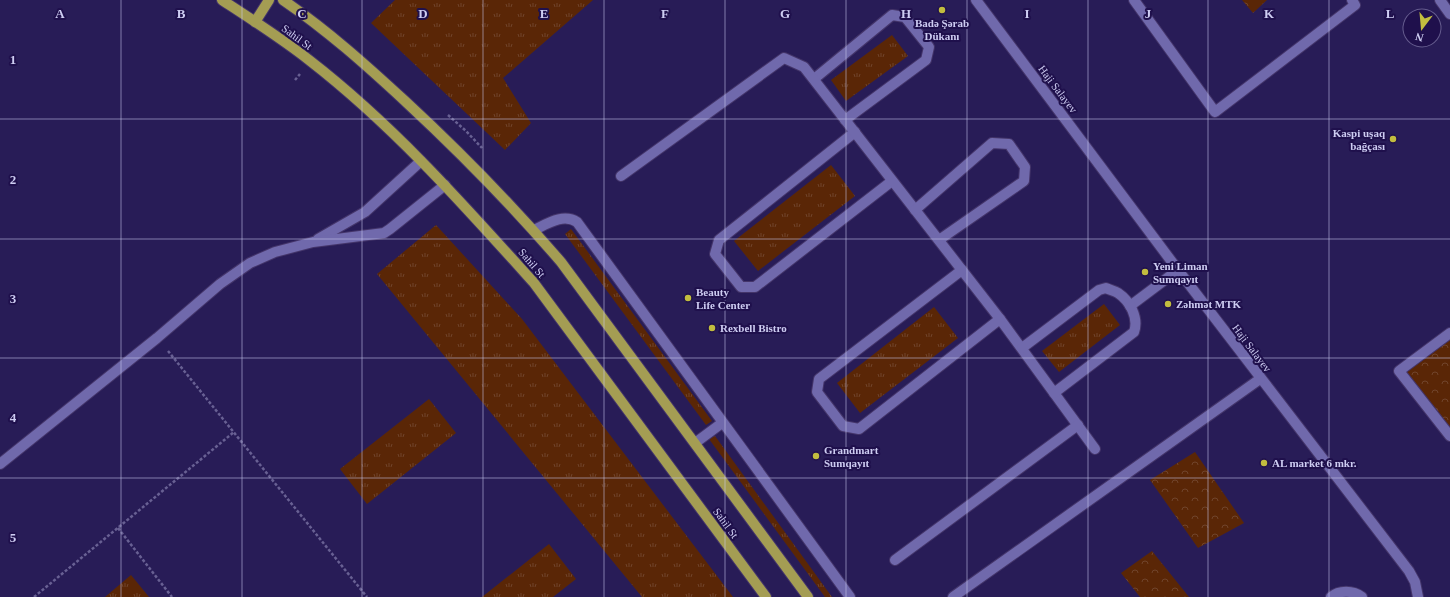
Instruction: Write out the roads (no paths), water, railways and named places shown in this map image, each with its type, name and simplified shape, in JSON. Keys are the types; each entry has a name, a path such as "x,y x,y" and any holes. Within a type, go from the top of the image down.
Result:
{"main road":[{"name":"Sahil St","path":"222,0 282,40 325,73 362,105 445,184 534,282 766,597"},
{"path":"255,22 269,0"},
{"name":"Sahil St","path":"283,0 329,34 390,87 467,160 534,230 561,262 808,597"}],"street":[{"name":"Haji Salayev","path":"976,0 1260,379 1409,571 1418,597"},
{"path":"1134,0 1214,112 1357,2"},
{"path":"1440,0 1450,14"},
{"path":"814,79 892,15 905,17 929,47 926,60 845,120"},
{"path":"620,176 784,58 804,67 1000,319 1095,449"},
{"path":"855,132 719,240 715,254 741,287 755,287 892,181"},
{"path":"915,210 992,143 1009,144 1025,167 1024,181 939,240"},
{"path":"313,242 365,212 421,161"},
{"path":"0,464 157,338 220,284 250,263 276,252 313,242 384,233 445,184"},
{"path":"534,230 560,219 570,218 577,222 850,597"},
{"path":"962,270 819,378 817,392 843,426 859,429 1000,319"},
{"path":"1130,306 1178,270"},
{"path":"1022,348 1099,290 1106,288 1118,293 1130,306 1136,318 1134,332 1054,392"},
{"path":"1450,333 1399,371 1450,436"},
{"path":"953,597 1260,379"},
{"path":"695,443 722,423"},
{"path":"895,560 1078,424"},
{"path":"1331,597 1334,594 1347,592 1358,594 1362,597"}],"place":[{"name":"Badә Şәrab Dükanı","path":"942,10"},
{"name":"Kaspi uşaq bağçası","path":"1393,139"},
{"name":"Yeni Liman Sumqayıt","path":"1145,272"},
{"name":"Beauty Life Center","path":"688,298"},
{"name":"Zəhmət MTK","path":"1168,304"},
{"name":"Rexbell Bistro","path":"712,328"},
{"name":"Grandmart Sumqayıt","path":"816,456"},
{"name":"AL market 6 mkr.","path":"1264,463"}]}
